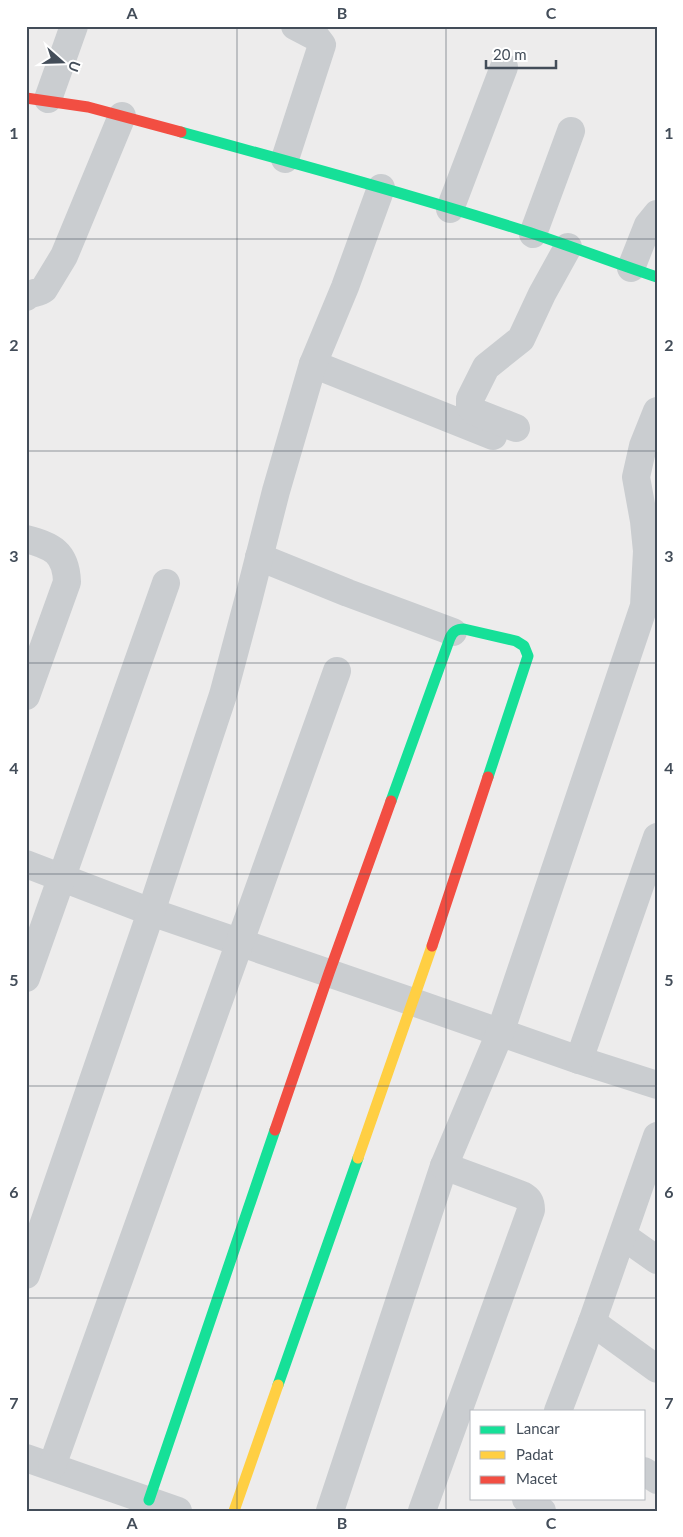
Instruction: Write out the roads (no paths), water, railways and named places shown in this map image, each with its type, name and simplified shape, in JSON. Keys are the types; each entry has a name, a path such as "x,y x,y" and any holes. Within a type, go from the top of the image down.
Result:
{"street":[{"path":"74,26 37,99 122,116 285,159 533,234 657,277"},
{"path":"285,159 322,45 316,37 295,26"},
{"path":"450,209 504,68"},
{"path":"26,297 29,294 40,293 44,289 64,256 122,116"},
{"path":"533,234 570,130"},
{"path":"26,1275 151,912 223,695 276,491 314,364 345,287 381,188"},
{"path":"632,268 648,225 657,214"},
{"path":"314,364 510,434 475,412 470,406 470,399 486,366 521,339 568,247"},
{"path":"330,1511 444,1166 500,1033 644,606 647,551 636,477 642,446 657,410"},
{"path":"26,539 48,545 58,553 67,571 67,582 26,696"},
{"path":"259,557 453,632"},
{"path":"26,978 166,583"},
{"path":"149,1500 329,972 453,632 456,629 464,629 516,641 524,646 528,656 413,1002 234,1511"},
{"path":"52,1466 337,671"},
{"path":"579,1060 657,837"},
{"path":"26,864 151,912 329,972 500,1033 657,1085"},
{"path":"559,1410 655,1145"},
{"path":"422,1511 532,1210 529,1199 522,1195 444,1166"},
{"path":"623,1236 657,1260"},
{"path":"592,1322 657,1369"},
{"path":"26,1458 178,1511"},
{"path":"646,1472 657,1480"},
{"path":"527,1500 542,1511"}]}
